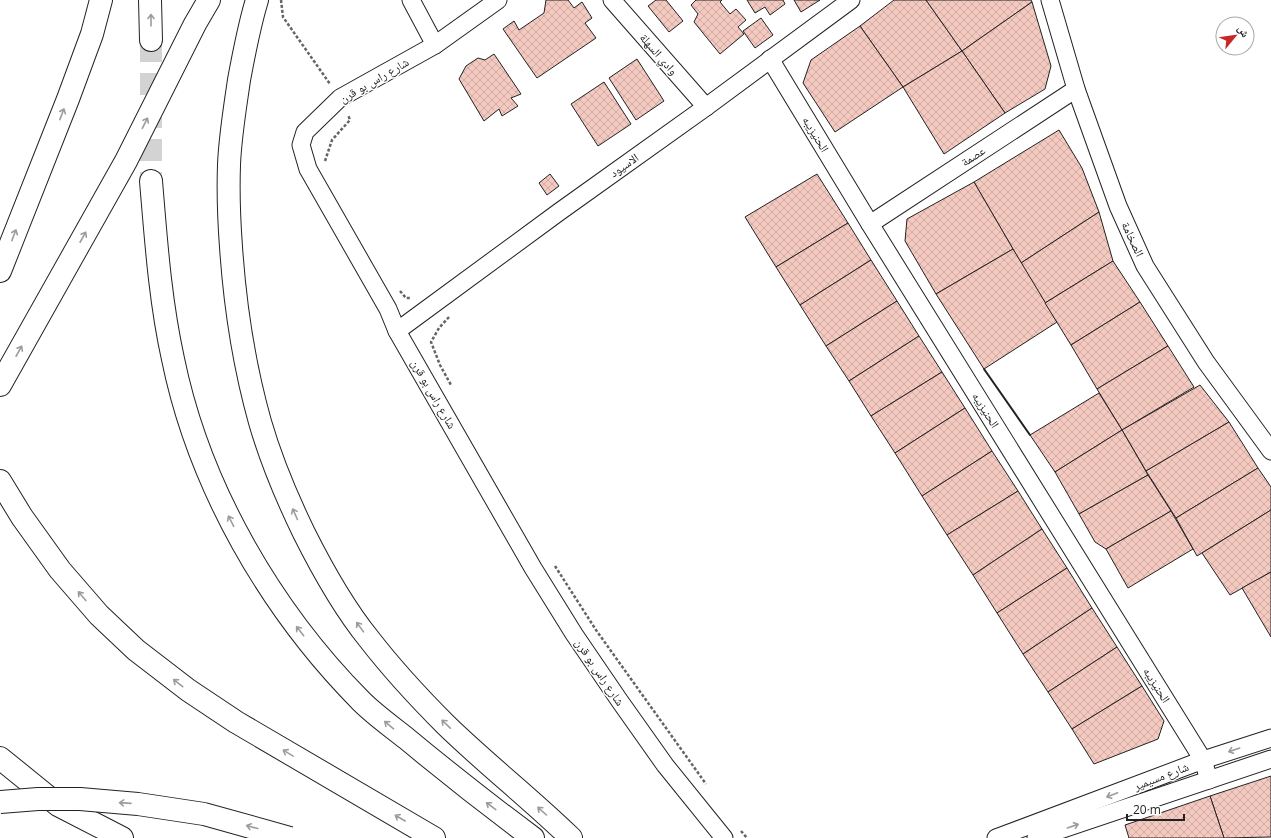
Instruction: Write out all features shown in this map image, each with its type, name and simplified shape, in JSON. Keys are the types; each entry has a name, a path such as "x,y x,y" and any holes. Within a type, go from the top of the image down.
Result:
{"main road":[{"path":"0,272 68,99 92,34 101,0"},
{"path":"150,0 151,40"},
{"path":"0,385 126,161 195,24 209,0"},
{"path":"257,0 252,15 242,64 234,114 229,166 229,218 232,270 248,373 260,424 280,480 311,546 329,580 369,639 408,686 447,726 571,838"},
{"path":"151,181 163,305 173,361 188,415 210,475 230,520 258,570 289,617 324,661 362,702 456,780 533,838"},
{"path":"0,481 22,517 60,570 99,615 136,650 188,690 236,722 434,838"},
{"path":"0,758 58,805 122,838"},
{"path":"0,802 38,799 80,799 138,804 204,814 290,838"}],"street":[{"path":"411,0 435,45"},
{"name":"شارع راس بو قرن","path":"498,0 435,45 340,98 305,132 301,145 308,169 388,309 397,331 533,568 574,634 618,700 666,765 724,838"},
{"name":"وادي السهلة","path":"612,0 706,107"},
{"name":"الاسيود","path":"397,331 558,212 706,107 851,0"},
{"name":"الصخامة","path":"1050,0 1076,89 1118,206 1145,266 1206,362 1271,451"},
{"name":"الحنيزيبه","path":"770,59 870,224 1203,760 1209,780"},
{"name":"عصمة","path":"870,224 1076,89"},
{"name":"شارع مسيمير","path":"1006,837 1203,760 1271,738"},
{"name":"شارع مسيمير","path":"1036,838 1271,759"}],"path":[{"path":"281,0 283,17 340,98 350,120 332,140 325,161 328,167"},
{"path":"396,286 406,298 411,298"},
{"path":"438,300 450,316 439,328 431,342 440,365 451,385"},
{"path":"553,562 596,630 707,786"},
{"path":"739,828 747,838"}],"building":[{"path":"546,0 568,0 574,8 582,2 592,18 585,23 596,38 537,78 503,29 514,21 519,30 544,13"},
{"path":"656,0 666,0 683,21 669,32 648,6"},
{"path":"696,0 722,0 720,2 730,14 736,9 746,20 738,27 744,34 720,54 694,22 698,14 691,5"},
{"path":"747,0 783,0 785,4 770,15 765,7 755,13"},
{"path":"794,0 820,0 801,12"},
{"path":"894,0 926,0 962,51 903,87 860,26"},
{"path":"926,0 1031,0 1032,2 962,51"},
{"path":"1032,2 1051,66 1045,89 1005,113 962,51"},
{"path":"761,18 773,35 755,48 743,31"},
{"path":"860,26 903,87 835,132 803,83 811,60"},
{"path":"962,51 1005,113 944,154 903,87"},
{"path":"494,54 521,94 511,98 518,106 502,116 499,109 484,121 459,79 466,66 478,58 485,60"},
{"path":"637,59 664,101 636,120 609,78"},
{"path":"604,82 631,124 598,146 571,104"},
{"path":"1059,130 1082,168 1099,212 1021,263 974,182"},
{"path":"550,174 559,186 547,195 539,183"},
{"path":"817,174 848,223 776,267 745,217"},
{"path":"974,182 1013,249 936,294 905,241 907,219"},
{"path":"1099,212 1113,261 1045,303 1021,263"},
{"path":"848,223 871,260 800,305 776,267"},
{"path":"1013,249 1057,322 984,369 936,294"},
{"path":"871,260 897,301 826,346 800,305"},
{"path":"1113,261 1140,302 1071,345 1045,303"},
{"path":"897,301 919,336 849,381 826,346"},
{"path":"1140,302 1168,346 1097,389 1071,345"},
{"path":"919,336 942,372 871,416 849,381"},
{"path":"1168,346 1194,387 1122,430 1097,389"},
{"path":"942,372 965,408 895,453 871,416"},
{"path":"1200,385 1229,422 1146,471 1122,430"},
{"path":"1099,393 1122,430 1055,472 1030,435"},
{"path":"965,408 992,451 922,496 895,453"},
{"path":"1229,422 1258,468 1176,518 1146,471"},
{"path":"1122,430 1148,475 1079,514 1055,472"},
{"path":"992,451 1018,491 947,535 922,496"},
{"path":"1258,468 1271,487 1271,510 1197,556 1176,518"},
{"path":"1148,475 1171,511 1106,549 1095,542 1079,514"},
{"path":"1018,491 1042,529 973,575 947,535"},
{"path":"1271,510 1271,572 1230,595 1202,553"},
{"path":"1171,511 1193,549 1128,588 1106,549"},
{"path":"1042,529 1067,568 997,613 973,575"},
{"path":"1067,568 1092,608 1023,654 997,613"},
{"path":"1271,572 1271,637 1242,588"},
{"path":"1092,608 1117,647 1048,692 1023,654"},
{"path":"1117,647 1142,686 1072,729 1048,692"},
{"path":"1142,686 1164,721 1158,739 1094,764 1072,729"},
{"path":"1271,776 1271,837 1224,838 1210,796"},
{"path":"1210,796 1224,838 1129,838 1125,825"}],"tunnel":[{"path":"151,40 151,181"}],"wall":[{"path":"984,369 1030,435"}]}
